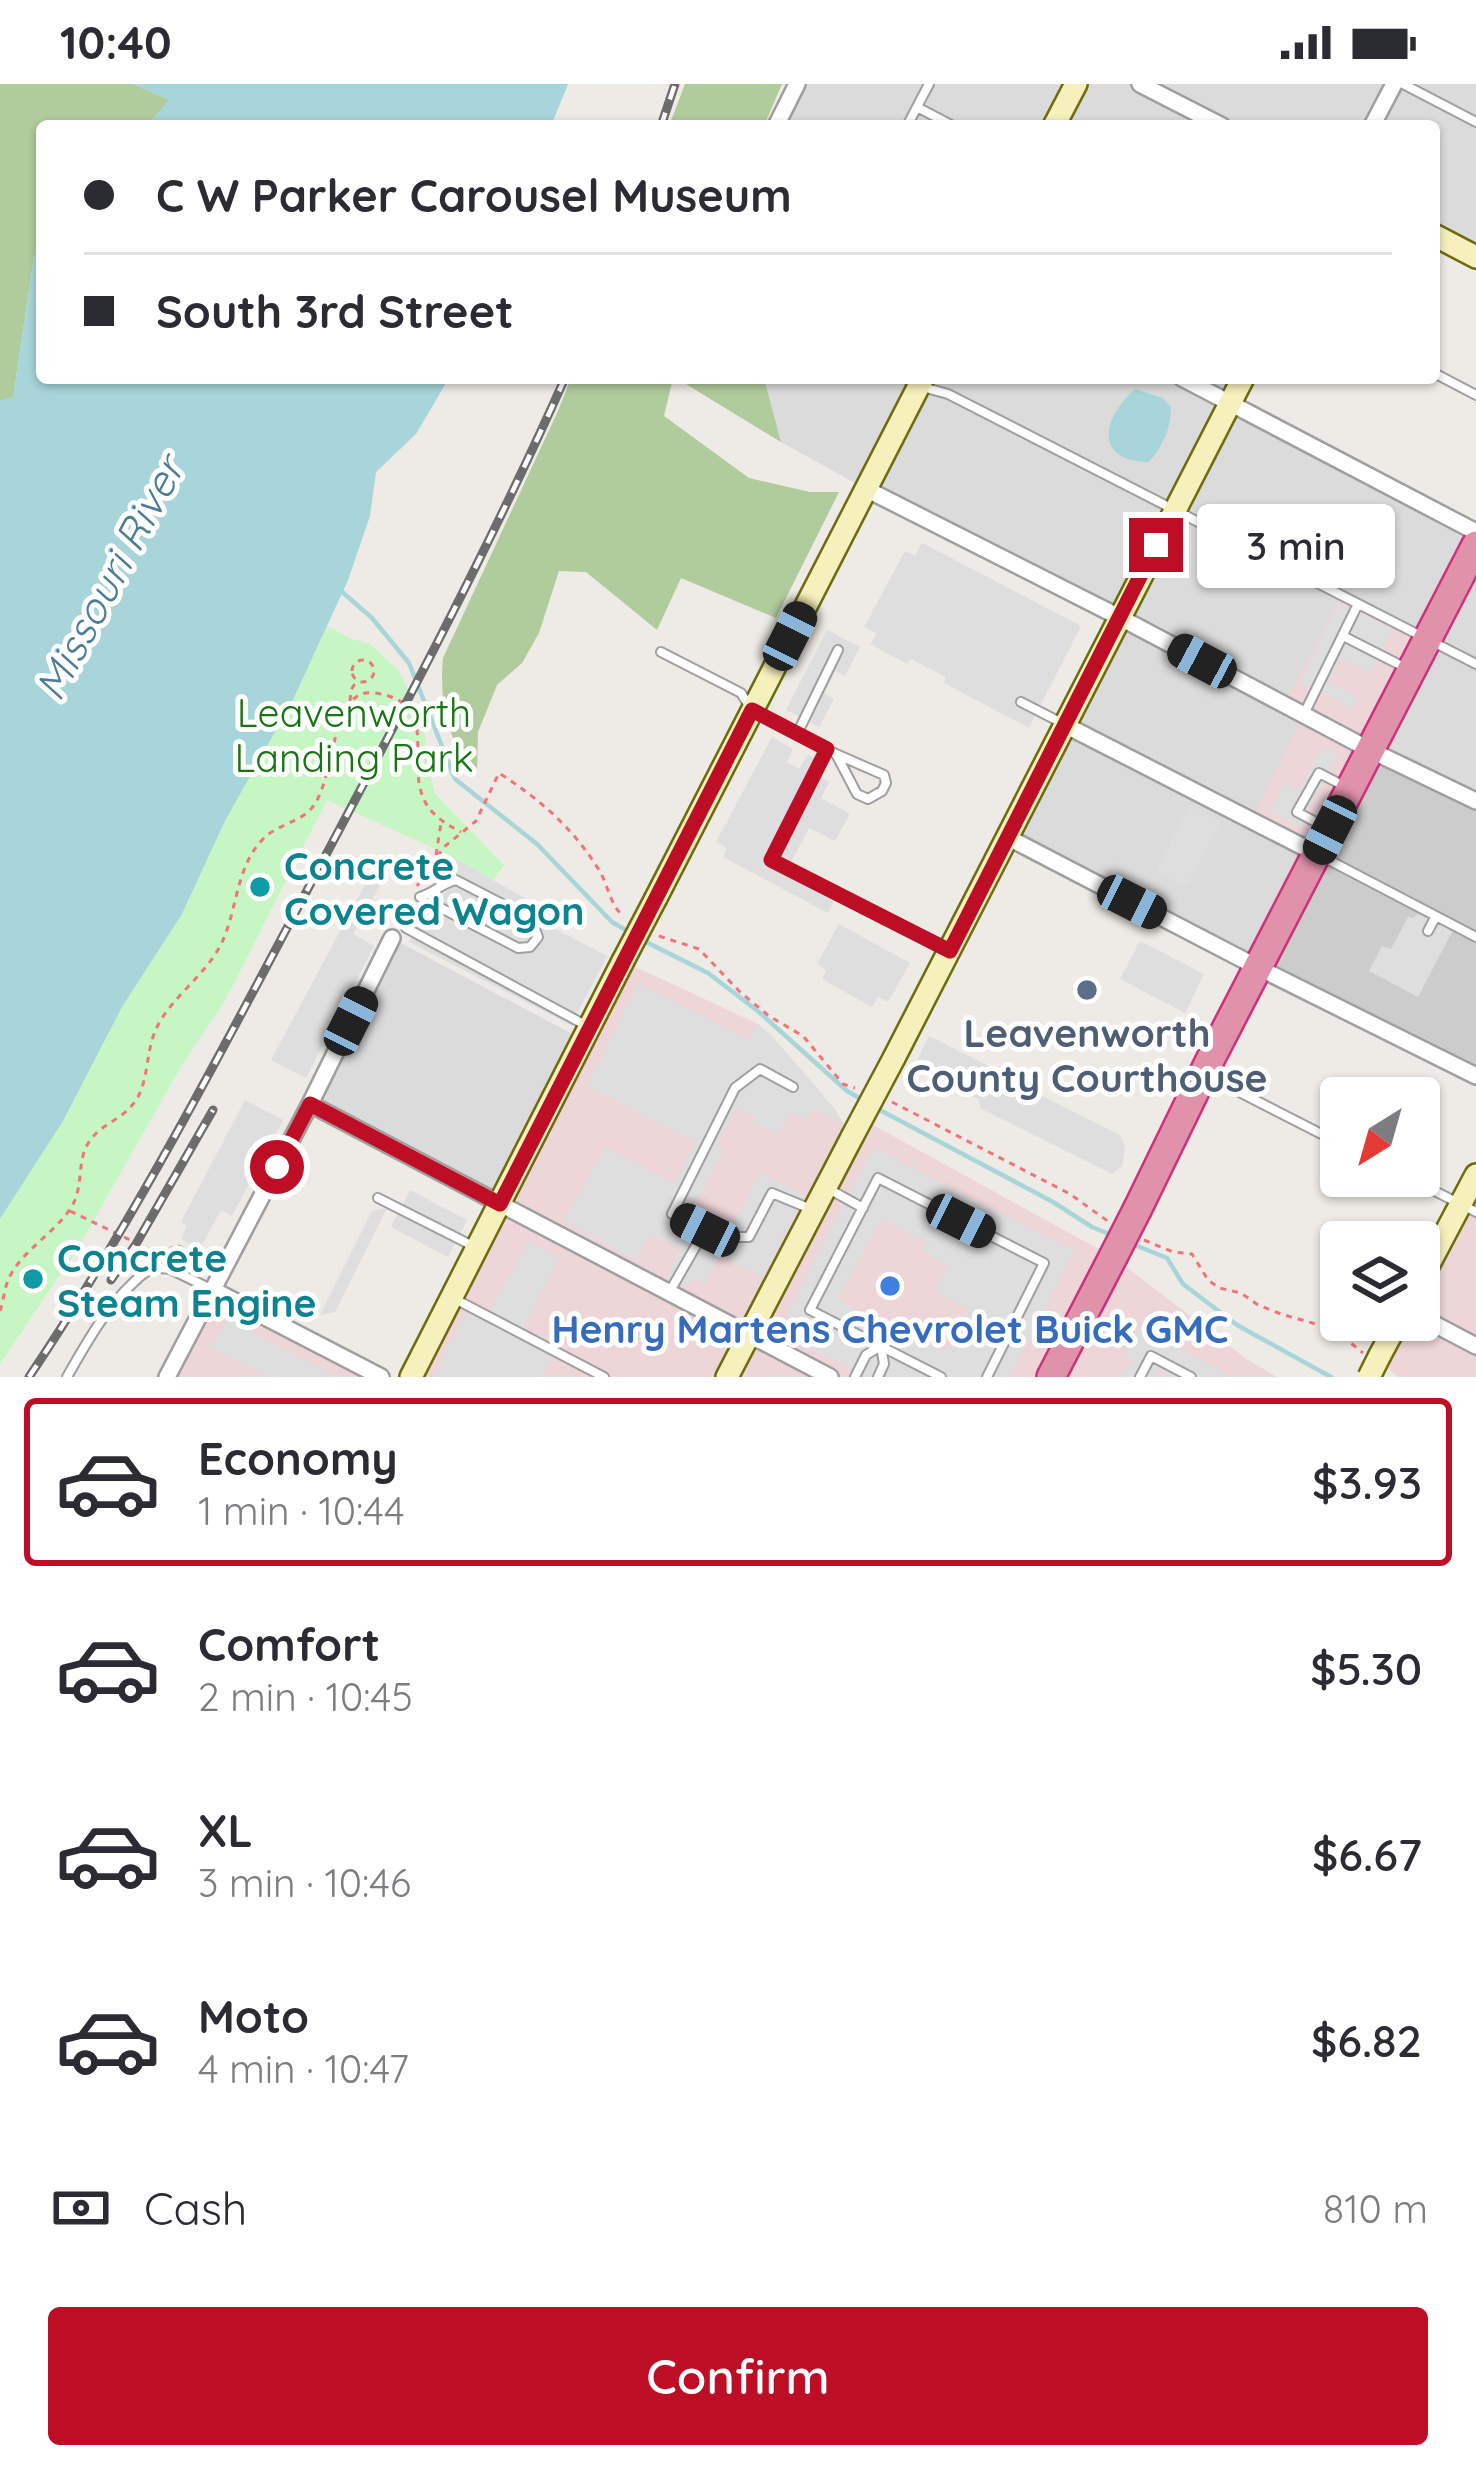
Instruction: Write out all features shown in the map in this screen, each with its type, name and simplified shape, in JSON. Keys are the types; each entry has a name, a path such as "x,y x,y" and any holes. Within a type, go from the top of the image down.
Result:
{"highway":[{"path":"1051,1377 1476,545"}],"street":[{"path":"779,120 797,84"},
{"path":"1057,120 1076,84"},
{"path":"1140,84 1210,120"},
{"path":"1376,120 1398,84"},
{"path":"1440,239 1476,257"},
{"path":"411,1377 866,489 915,384"},
{"path":"1194,384 1476,532"},
{"path":"727,1377 1240,384"},
{"path":"866,489 1476,801"},
{"path":"1067,726 1323,842"},
{"path":"1009,838 1476,1076"},
{"path":"167,1377 399,933"},
{"path":"310,1104 830,1377"},
{"path":"1440,1252 1469,1208 1476,1175"},
{"path":"213,1290 381,1377"},
{"path":"1440,1327 1476,1346"}],"lane":[{"path":"911,120 928,84"},
{"path":"1398,84 1476,122"},
{"path":"917,107 941,120"},
{"path":"1440,376 1476,395"},
{"path":"923,384 1476,664"},
{"path":"1304,715 1358,604"},
{"path":"1342,636 1411,670"},
{"path":"797,734 838,650"},
{"path":"661,652 741,693 752,710 884,776 882,791 868,799 857,794 832,752"},
{"path":"1021,702 1067,726"},
{"path":"832,752 771,860 950,951"},
{"path":"1323,842 1476,937"},
{"path":"418,891 433,893 456,880 531,919 538,937 530,947 518,947 440,907 433,893"},
{"path":"1428,931 1436,916"},
{"path":"399,933 588,1027"},
{"path":"793,1087 760,1070 735,1088 672,1214 720,1237 749,1238 772,1193 814,1210"},
{"path":"1203,1074 1320,1133"},
{"path":"941,1377 810,1310 878,1178 1044,1263 986,1377"},
{"path":"826,1187 863,1208"},
{"path":"1440,1194 1469,1208"},
{"path":"378,1198 477,1247"},
{"path":"669,1293 705,1230"},
{"path":"67,1377 118,1299 152,1267 213,1290"},
{"path":"452,1297 604,1377"},
{"path":"854,1377 866,1354 880,1346"},
{"path":"878,1377 884,1364 880,1346"},
{"path":"1141,1377 1151,1356 1191,1377"}],"path":[{"path":"350,703 356,680"},
{"path":"0,1311 16,1268 74,1201 88,1143 118,1120 140,1094 158,1023 220,947 247,862 263,839 310,809 318,798 329,770 337,724 350,703 368,692 397,700 411,710 418,731 422,796 441,821 460,832"},
{"path":"418,891 436,856 476,821 499,773 554,812 602,872 612,905 638,926"},
{"path":"436,856 441,821"},
{"path":"655,935 699,950 740,992 803,1036 843,1084 860,1090"},
{"path":"878,1097 1070,1194 1099,1217 1130,1224 1154,1246 1192,1254 1208,1280 1219,1288 1326,1327 1375,1365"},
{"path":"69,1210 157,1253 177,1245 210,1263 213,1290"}],"shaded area":[{"path":"797,84 1476,84 1476,257 1440,238 1440,120 779,120"},
{"path":"766,384 1240,384 1231,402 1476,532 1476,801 1304,715 1317,854 1257,967 1009,838 1118,617 781,442"},
{"path":"922,543 1081,626 1029,728 944,683 946,677 911,659 907,664 870,644 877,634 864,627 905,551 915,556"},
{"path":"1342,595 1427,639 1317,854 1251,820 1303,716 1284,705"},
{"path":"1339,603 1393,630 1371,673 1340,658 1329,682 1358,697 1352,709 1301,682"},
{"path":"827,630 860,647 845,676 835,671 824,693 834,699 819,727 786,710"},
{"path":"772,737 793,749 787,762 799,769 808,755 825,764 819,776 829,782 821,798 850,814 835,841 809,828 791,862 834,886 828,913 723,857 727,848 716,842"},
{"path":"1321,747 1337,755 1300,827 1269,812 1284,783 1299,790"},
{"path":"1370,750 1476,801 1476,1076 1257,968"},
{"path":"1190,805 1221,821 1186,887 1156,871"},
{"path":"453,857 542,908 538,920 607,956 571,1025 409,942"},
{"path":"376,864 388,871 353,934 374,946 306,1078 271,1060"},
{"path":"1419,913 1453,930 1418,997 1369,971 1382,946 1391,949 1408,917"},
{"path":"839,924 910,963 888,1002 878,997 872,1007 822,979 826,970 817,964"},
{"path":"395,940 582,1039 500,1204 310,1104"},
{"path":"1140,941 1204,974 1185,1013 1120,979"},
{"path":"623,961 758,1024 834,1108 851,1136 862,1119 1113,1257 1277,1377 411,1377"},
{"path":"638,983 749,1040 758,1024 843,1123 814,1109 806,1120 790,1112 778,1135 736,1108 716,1145 723,1149 690,1215 728,1234 760,1172 806,1196 764,1278 720,1255 705,1285 692,1279 687,1287 667,1277 680,1249 650,1234 636,1260 563,1222 605,1147 674,1183 695,1142 586,1086"},
{"path":"929,1036 1032,1088 1026,1101 1035,1105 1040,1095 1120,1135 1125,1147 1122,1167 1112,1174 981,1109 978,1099 914,1066"},
{"path":"245,1100 283,1120 232,1216 221,1210 200,1249 181,1239 187,1226 181,1222"},
{"path":"873,1147 1074,1251 1009,1377 867,1377 778,1331","holes":["881,1219 927,1243 923,1252 948,1266 935,1291 968,1309 945,1351 908,1332 903,1338 838,1299"]},
{"path":"1476,1175 1476,1377 1398,1377 1380,1355 1388,1341 1440,1341 1440,1243"},
{"path":"410,1190 467,1220 448,1257 391,1227"},
{"path":"387,1208 335,1312 320,1315 372,1211"},
{"path":"528,1241 560,1258 523,1329 490,1311"},
{"path":"213,1290 381,1377 167,1377"},
{"path":"466,1312 553,1356 542,1377 433,1377"},
{"path":"223,1318 339,1377 270,1377 208,1346 223,1329"},
{"path":"1139,1327 1226,1373 1225,1377 1163,1377 1165,1372 1158,1369 1151,1377 1119,1377 1127,1362 1139,1365 1124,1355"}],"green space":[{"path":"0,84 133,84 170,100 152,120 36,120 36,254 13,398 0,401"},
{"path":"685,84 782,84 767,120 671,120"},
{"path":"569,384 672,384 664,416 749,478 810,492 839,492 776,618 681,578 657,630 586,572 559,571 539,633 522,663 497,685 478,732 477,772 468,772 446,717 443,658"},
{"path":"686,384 766,384 781,442"},
{"name":"Leavenworth Landing Park","path":"327,626 370,644 399,671 423,721 435,794 504,865 493,880 327,800 226,999 182,1065 79,1246 0,1364 0,1219 63,1121 122,1007 182,914"}],"water":[{"path":"133,84 568,84 553,120 152,120 169,100"},
{"name":"Missouri River","path":"34,257 36,384 445,384 416,434 376,472 370,516 348,580 293,700 225,821 182,914 122,1007 63,1121 0,1219 0,401 13,397"},
{"path":"1135,389 1163,398 1171,407 1165,436 1149,462 1119,454 1109,436 1115,412"}],"waterway":[{"path":"341,591 372,618 409,663 455,779 537,844 612,922 629,932"},
{"path":"644,941 708,973 861,1099"},
{"path":"876,1108 1114,1236"},
{"path":"1130,1243 1167,1258 1183,1284 1237,1325 1331,1377"}],"railway":[{"path":"663,120 675,84"},
{"path":"29,1377 135,1206 232,1031 435,647 562,384"},
{"path":"111,1280 213,1110"}],"place":[{"name":"Concrete Covered Wagon","path":"260,887"},
{"name":"Leavenworth County Courthouse","path":"1087,990"},
{"name":"Concrete Steam Engine","path":"33,1279"},
{"name":"Henry Martens Chevrolet Buick GMC","path":"890,1286"}],"route":[{"path":"277,1167 310,1104 500,1204 752,710 827,749 771,860 950,951 1156,545"}]}
